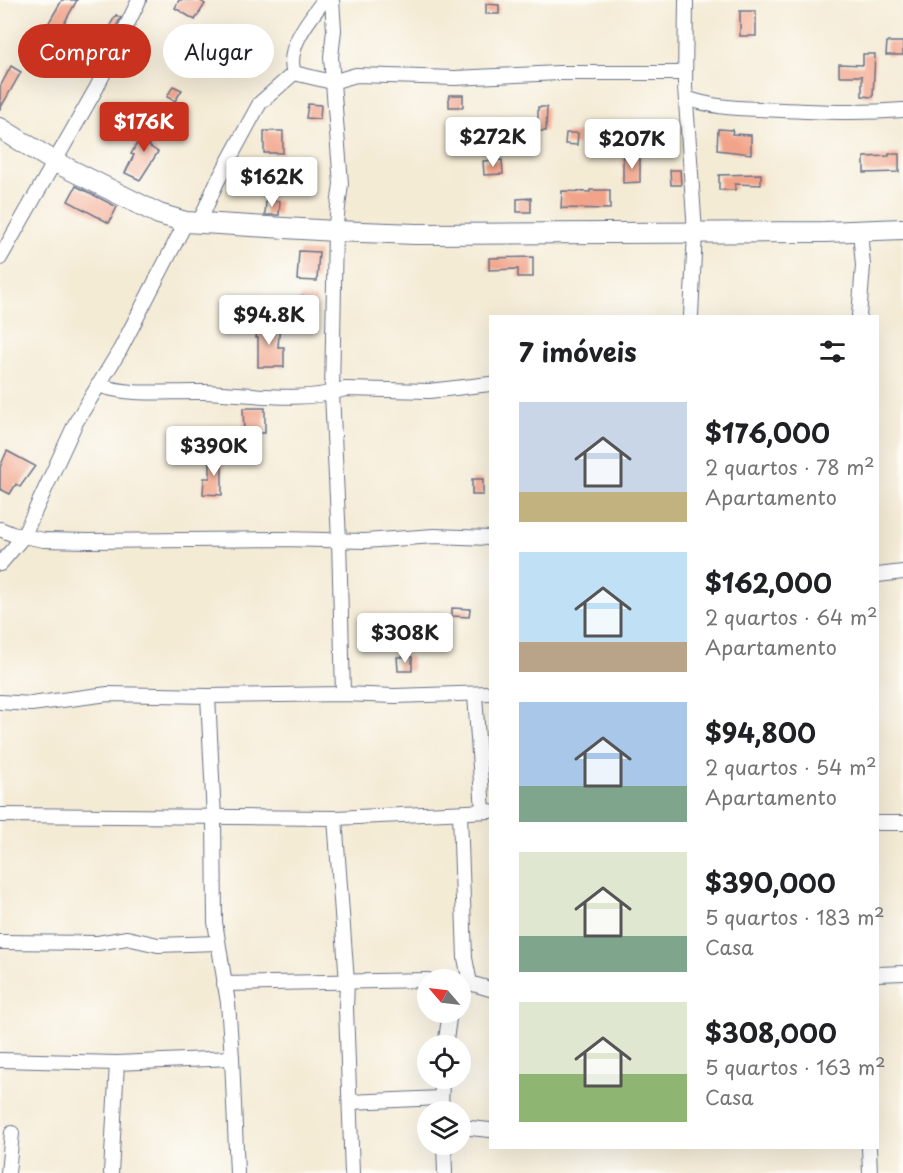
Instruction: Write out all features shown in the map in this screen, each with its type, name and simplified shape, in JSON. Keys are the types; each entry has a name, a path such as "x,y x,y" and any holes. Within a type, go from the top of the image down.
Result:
{"street":[{"path":"0,258 97,87 139,0"},
{"path":"294,73 290,63 291,54 311,17 324,0"},
{"path":"332,0 334,30 331,57 341,184 335,231 332,393 344,694"},
{"path":"686,0 685,73 695,232 691,315"},
{"path":"294,73 333,82 356,75 445,78 559,73 685,73"},
{"path":"0,564 23,537 76,422 216,184 260,103 294,73"},
{"path":"686,98 708,105 741,110 836,113 903,110"},
{"path":"0,128 55,162 159,214 193,222 335,231 459,234 825,232 903,229"},
{"path":"860,315 863,266 861,230"},
{"path":"98,385 126,392 297,396 332,393 345,389 429,391 489,384"},
{"path":"0,529 23,537 44,540 88,541 377,540 434,536 489,538"},
{"path":"879,575 903,572"},
{"path":"0,702 30,704 108,694 394,696 489,693"},
{"path":"0,816 336,818 487,811 475,695"},
{"path":"208,696 214,818 215,922 228,1003 237,1173"},
{"path":"459,813 465,969"},
{"path":"336,818 347,982 352,1173"},
{"path":"879,823 903,823"},
{"path":"0,942 98,943 128,938 158,945 217,943"},
{"path":"879,974 903,973"},
{"path":"224,984 417,980"},
{"path":"471,983 489,988"},
{"path":"0,1060 117,1063 232,1058"},
{"path":"111,1173 117,1063"},
{"path":"350,1102 417,1104"},
{"path":"471,1128 489,1130"},
{"path":"8,1173 12,1132"},
{"path":"869,1149 870,1173"},
{"path":"444,1155 445,1173"}],"building":[{"path":"62,0 77,0 64,24 48,24"},
{"path":"179,0 199,0 205,4 195,20 175,8"},
{"path":"486,4 499,5 499,14 486,14"},
{"path":"740,11 756,11 756,36 740,36"},
{"path":"116,15 121,18 117,24 111,24"},
{"path":"887,42 903,42 903,55 886,55"},
{"path":"863,54 875,54 873,97 862,96 862,76 839,76 839,64 863,65"},
{"path":"11,66 18,70 18,77 0,109 0,87"},
{"path":"173,86 182,90 175,101 167,97"},
{"path":"449,95 463,95 463,107 449,107"},
{"path":"308,104 321,105 320,119 306,118"},
{"path":"173,106 181,110 175,121 167,115"},
{"path":"538,107 547,107 546,131 538,131"},
{"path":"154,119 162,123 149,146 158,152 140,180 125,173 134,155 131,154"},
{"path":"718,129 733,130 732,134 751,135 751,154 717,150"},
{"path":"264,131 283,131 283,153 264,153"},
{"path":"566,133 578,133 577,145 565,144"},
{"path":"484,135 503,135 503,145 484,145"},
{"path":"889,154 899,154 899,172 864,173 864,157 889,156"},
{"path":"640,156 640,182 623,183 623,157"},
{"path":"502,160 503,174 484,175 483,161"},
{"path":"670,170 680,170 681,185 671,185"},
{"path":"761,174 761,185 735,184 735,190 719,190 719,175"},
{"path":"76,186 117,207 109,223 68,201"},
{"path":"590,190 610,190 610,209 561,208 562,191 590,192"},
{"path":"531,198 531,212 517,212 517,199"},
{"path":"266,200 280,201 279,215 265,215"},
{"path":"299,251 319,252 317,281 297,280"},
{"path":"533,257 533,277 518,277 518,269 489,270 489,258"},
{"path":"300,296 317,298 315,314 298,311"},
{"path":"258,321 280,324 278,347 284,347 284,367 258,367 258,338 256,338"},
{"path":"243,408 265,408 265,433 244,433"},
{"path":"7,451 35,466 20,487 16,484 10,494 0,489 0,467"},
{"path":"210,455 222,455 222,495 203,494 204,478 210,478"},
{"path":"472,479 483,479 483,495 472,495"},
{"path":"452,608 470,609 469,617 452,616"},
{"path":"397,657 412,657 412,671 398,671"}]}
